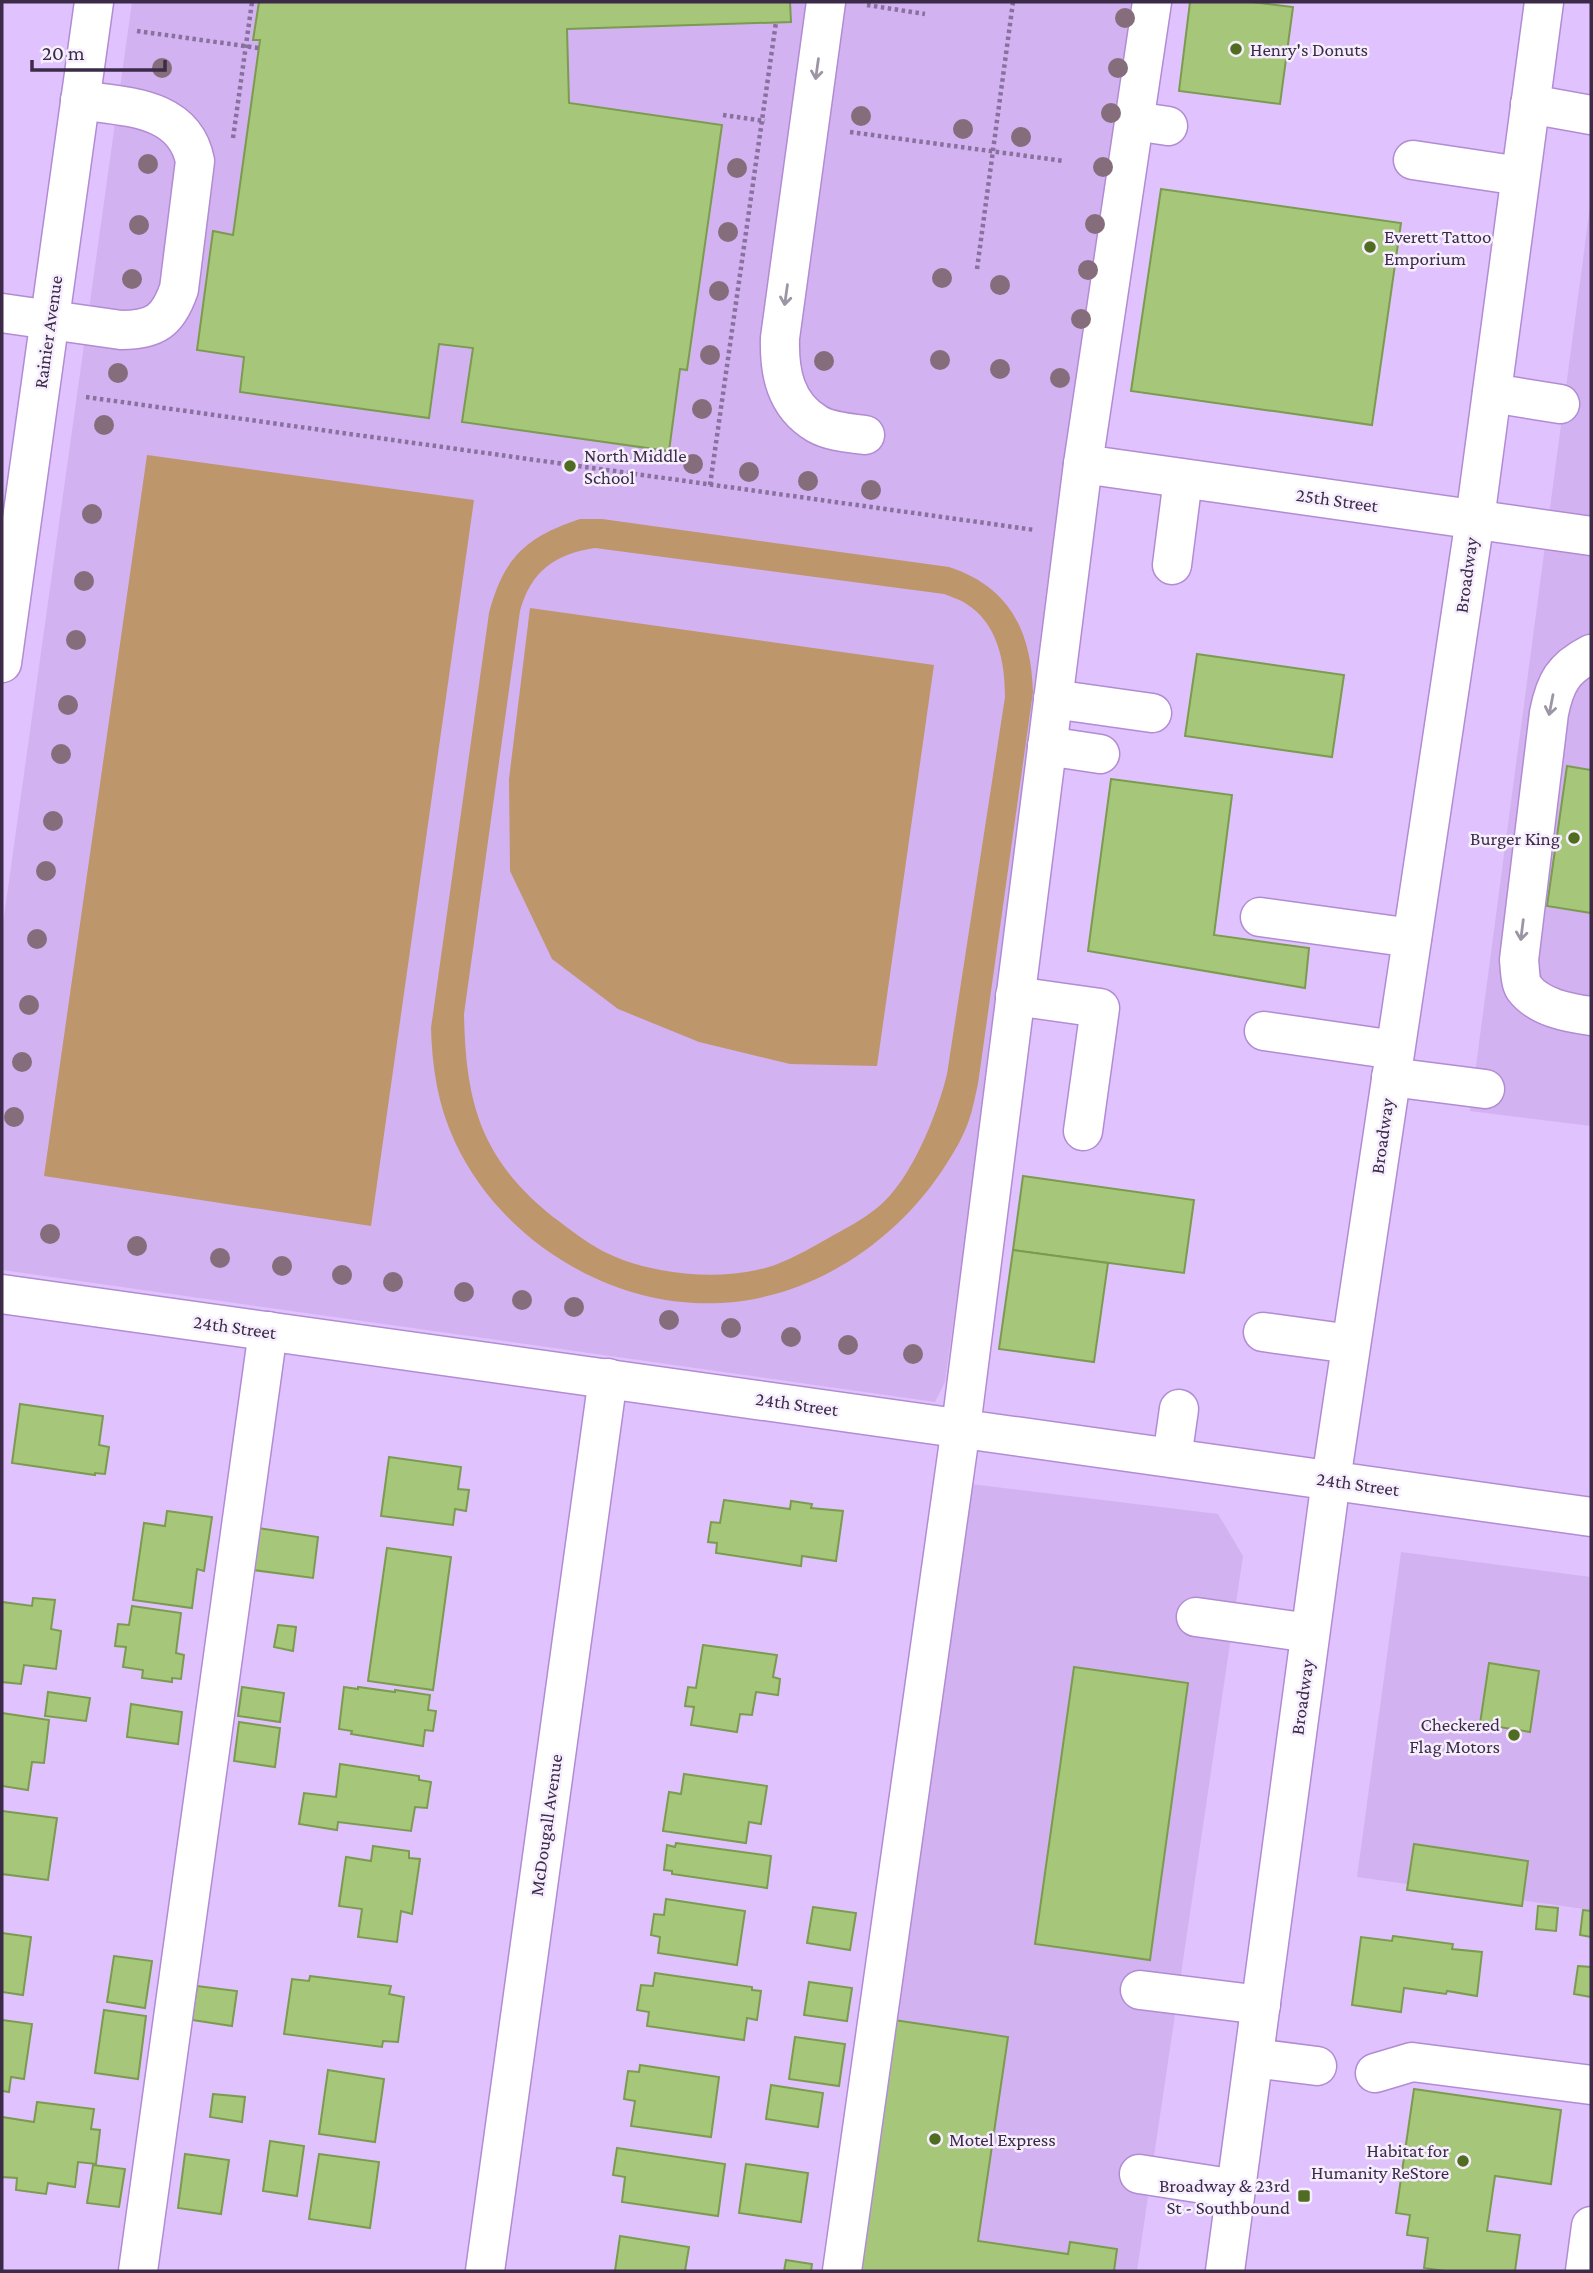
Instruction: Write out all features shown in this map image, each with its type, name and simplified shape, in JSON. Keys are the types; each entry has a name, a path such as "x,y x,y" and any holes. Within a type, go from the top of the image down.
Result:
{"street":[{"name":"Rainier Avenue","path":"2,663 94,2"},
{"path":"842,2271 961,1427 1083,464 1151,124 1152,2"},
{"name":"Broadway","path":"1226,2271 1331,1480 1475,519 1544,2"},
{"path":"841,3 809,127 780,338 779,364 784,383 796,404 817,424 841,432 865,435"},
{"path":"2,313 121,330 139,330 159,322 172,309 178,289 195,161 192,145 178,127 157,115 80,100"},
{"path":"1530,104 1591,115"},
{"path":"1413,160 1520,176"},
{"path":"1492,393 1560,404"},
{"name":"25th Street","path":"1083,464 1591,536"},
{"path":"1172,565 1184,479"},
{"path":"1591,654 1571,665 1555,687 1549,713 1519,960 1523,987 1542,1003 1569,1013 1591,1016"},
{"path":"1053,699 1152,713"},
{"path":"1047,746 1100,754"},
{"path":"1261,917 1412,938"},
{"path":"1015,996 1100,1008 1083,1130"},
{"path":"1264,1031 1485,1089"},
{"name":"24th Street","path":"2,1294 1591,1517"},
{"path":"138,2271 268,1331"},
{"path":"1263,1332 1351,1344"},
{"name":"McDougall Avenue","path":"485,2271 608,1378"},
{"path":"1172,1458 1179,1409"},
{"path":"1196,1618 1310,1633"},
{"path":"1140,1990 1261,2005"},
{"path":"1254,2058 1317,2066"},
{"path":"1375,2073 1412,2062 1591,2085"},
{"path":"1139,2174 1236,2189"},
{"path":"1585,2271 1591,2225"}],"path":[{"path":"233,139 252,2"},
{"path":"977,269 1013,2"},
{"path":"841,3 925,14"},
{"path":"710,485 776,22"},
{"path":"137,31 259,48"},
{"path":"723,115 1064,161"},
{"path":"86,397 1073,536"}],"shaded area":[{"name":"North Middle School","path":"132,2 1139,2 945,1382 935,1402 2,1270 2,931"},
{"path":"1591,199 1591,1126 1470,1111"},
{"path":"147,455 474,500 371,1226 44,1176"},
{"path":"580,519 602,519 949,567 988,586 1002,599 1022,631 1028,650 1033,692 978,1084 967,1126 947,1163 905,1217 851,1260 821,1277 789,1290 755,1299 721,1303 680,1302 640,1294 601,1281 564,1262 531,1238 501,1210 475,1178 455,1142 444,1114 435,1072 431,1028 489,613 510,563 531,542","holes":["595,548 944,594 976,611 992,632 1001,657 1005,697 947,1074 937,1108 911,1165 889,1196 866,1216 797,1255 755,1271 685,1274 639,1265 599,1249 540,1206 506,1169 484,1132 473,1100 467,1066 464,1014 520,611 531,585 538,575 557,560"]},
{"path":"530,608 934,665 877,1066 790,1064 699,1042 618,1009 552,959 510,871 509,779"},
{"path":"970,1484 1218,1514 1243,1556 1137,2271 856,2271"},
{"path":"1401,1552 1591,1577 1591,1910 1357,1877"}],"building":[{"path":"259,2 790,2 791,22 567,29 569,103 722,125 687,370 680,369 669,451 462,422 473,348 439,344 429,418 240,392 244,357 197,350 213,231 233,235 260,40 253,40"},
{"name":"Henry's Donuts","path":"1190,2 1252,2 1293,7 1280,104 1179,91"},
{"path":"1161,189 1401,223 1372,425 1131,391"},
{"path":"1197,654 1344,675 1332,757 1185,736"},
{"name":"Burger King","path":"1567,766 1591,770 1591,913 1547,906"},
{"path":"1111,779 1232,795 1214,935 1309,948 1305,988 1088,951"},
{"path":"1023,1176 1194,1200 1184,1273 1013,1250"},
{"path":"1013,1250 1108,1263 1094,1362 999,1349"},
{"path":"20,1404 103,1416 99,1445 109,1447 105,1474 95,1475 12,1463"},
{"path":"389,1457 461,1467 458,1489 469,1490 466,1511 455,1509 453,1525 381,1516"},
{"path":"724,1500 790,1509 791,1501 812,1504 811,1508 843,1511 836,1561 802,1556 801,1566 716,1553 717,1543 708,1542 711,1522 720,1523"},
{"path":"167,1511 212,1517 204,1571 197,1569 192,1608 133,1600 144,1523 165,1526"},
{"path":"258,1528 318,1537 313,1578 253,1570"},
{"path":"387,1548 451,1557 433,1690 368,1681"},
{"path":"33,1598 55,1600 51,1629 61,1631 56,1669 24,1665 21,1684 2,1682 2,1602 32,1606"},
{"path":"132,1606 181,1613 176,1653 184,1655 181,1679 172,1678 172,1682 142,1678 143,1670 123,1667 126,1647 115,1646 118,1624 129,1625"},
{"path":"278,1625 296,1627 293,1651 274,1647"},
{"path":"703,1645 777,1655 773,1677 780,1679 778,1695 756,1692 752,1715 740,1714 737,1732 691,1725 694,1707 685,1706 688,1687 696,1688"},
{"path":"1489,1663 1539,1671 1530,1732 1480,1724"},
{"path":"1074,1667 1188,1683 1150,1960 1035,1944"},
{"path":"242,1687 284,1693 280,1722 238,1716"},
{"path":"344,1687 430,1695 428,1710 436,1711 433,1731 425,1730 423,1746 351,1734 352,1731 339,1729"},
{"path":"48,1692 90,1698 86,1721 45,1716"},
{"path":"131,1704 182,1712 178,1744 127,1737"},
{"path":"2,1713 49,1720 44,1763 32,1762 28,1790 2,1786"},
{"path":"239,1722 280,1728 275,1767 234,1761"},
{"path":"340,1764 419,1776 419,1780 431,1782 427,1808 415,1807 411,1831 338,1822 337,1830 299,1824 304,1793 336,1797"},
{"path":"684,1774 767,1786 761,1824 749,1822 746,1843 663,1831 669,1792 681,1794"},
{"path":"2,1811 57,1818 48,1880 2,1874"},
{"path":"676,1843 771,1856 767,1888 672,1874 672,1871 664,1870 667,1845 675,1847"},
{"path":"1414,1844 1528,1861 1522,1906 1407,1890"},
{"path":"373,1846 409,1851 409,1858 420,1859 412,1914 401,1911 397,1942 358,1937 362,1909 339,1906 346,1857 371,1861"},
{"path":"666,1899 745,1911 737,1965 658,1953 660,1937 651,1935 654,1914 664,1915"},
{"path":"1538,1906 1558,1908 1556,1931 1536,1929"},
{"path":"813,1907 856,1913 850,1950 807,1943"},
{"path":"1583,1910 1591,1911 1591,1937 1580,1935"},
{"path":"2,1933 31,1937 23,1995 2,1992"},
{"path":"1393,1936 1453,1944 1452,1949 1482,1952 1477,1996 1404,1988 1401,2012 1352,2005 1361,1937 1392,1941"},
{"path":"114,1956 152,1961 145,2008 107,2002"},
{"path":"1578,1966 1591,1967 1591,1997 1574,1994"},
{"path":"655,1973 752,1987 752,1990 761,1991 757,2020 747,2018 744,2040 647,2026 649,2012 637,2010 641,1985 653,1986"},
{"path":"310,1976 391,1986 389,1994 404,1997 398,2042 383,2041 382,2047 284,2034 292,1979 309,1981"},
{"path":"809,1982 852,1988 847,2021 804,2015"},
{"path":"197,1986 237,1991 232,2026 192,2020"},
{"path":"104,2010 146,2016 138,2079 95,2073"},
{"path":"2,2020 32,2024 24,2079 11,2077 9,2092 2,2091"},
{"name":"Motel Express","path":"894,2020 1008,2037 978,2241 1068,2254 1070,2242 1117,2249 1114,2271 857,2271"},
{"path":"795,2037 845,2044 839,2086 789,2079"},
{"path":"640,2065 719,2077 711,2137 631,2126 635,2101 624,2099 628,2071 639,2072"},
{"path":"328,2070 384,2079 375,2142 319,2134"},
{"path":"771,2085 823,2093 818,2127 766,2119"},
{"path":"1414,2089 1561,2110 1551,2184 1495,2176 1487,2231 1520,2235 1515,2271 1445,2271 1424,2268 1428,2238 1407,2235 1410,2215 1396,2213"},
{"path":"213,2094 245,2097 242,2122 210,2117"},
{"path":"37,2102 94,2109 91,2129 100,2130 96,2164 78,2162 75,2187 48,2183 46,2194 16,2190 17,2178 2,2177 2,2117 34,2122"},
{"path":"270,2141 304,2146 297,2196 263,2191"},
{"path":"617,2148 725,2164 718,2216 622,2202 625,2177 613,2175"},
{"path":"185,2154 229,2160 221,2214 178,2208"},
{"path":"319,2154 379,2162 370,2228 309,2219"},
{"path":"746,2164 808,2173 801,2222 739,2213"},
{"path":"93,2165 125,2169 119,2207 87,2203"},
{"path":"620,2236 689,2247 685,2271 615,2271"},
{"path":"786,2260 812,2264 811,2271 784,2271"}],"place":[{"name":"Henry's Donuts","path":"1236,49"},
{"name":"Everett Tattoo Emporium","path":"1370,247"},
{"name":"North Middle School","path":"570,466"},
{"name":"Burger King","path":"1574,838"},
{"name":"Checkered Flag Motors","path":"1514,1735"},
{"name":"Motel Express","path":"935,2139"},
{"name":"Habitat for Humanity ReStore","path":"1463,2161"},
{"name":"Broadway & 23rd St - Southbound","path":"1304,2196"}]}
